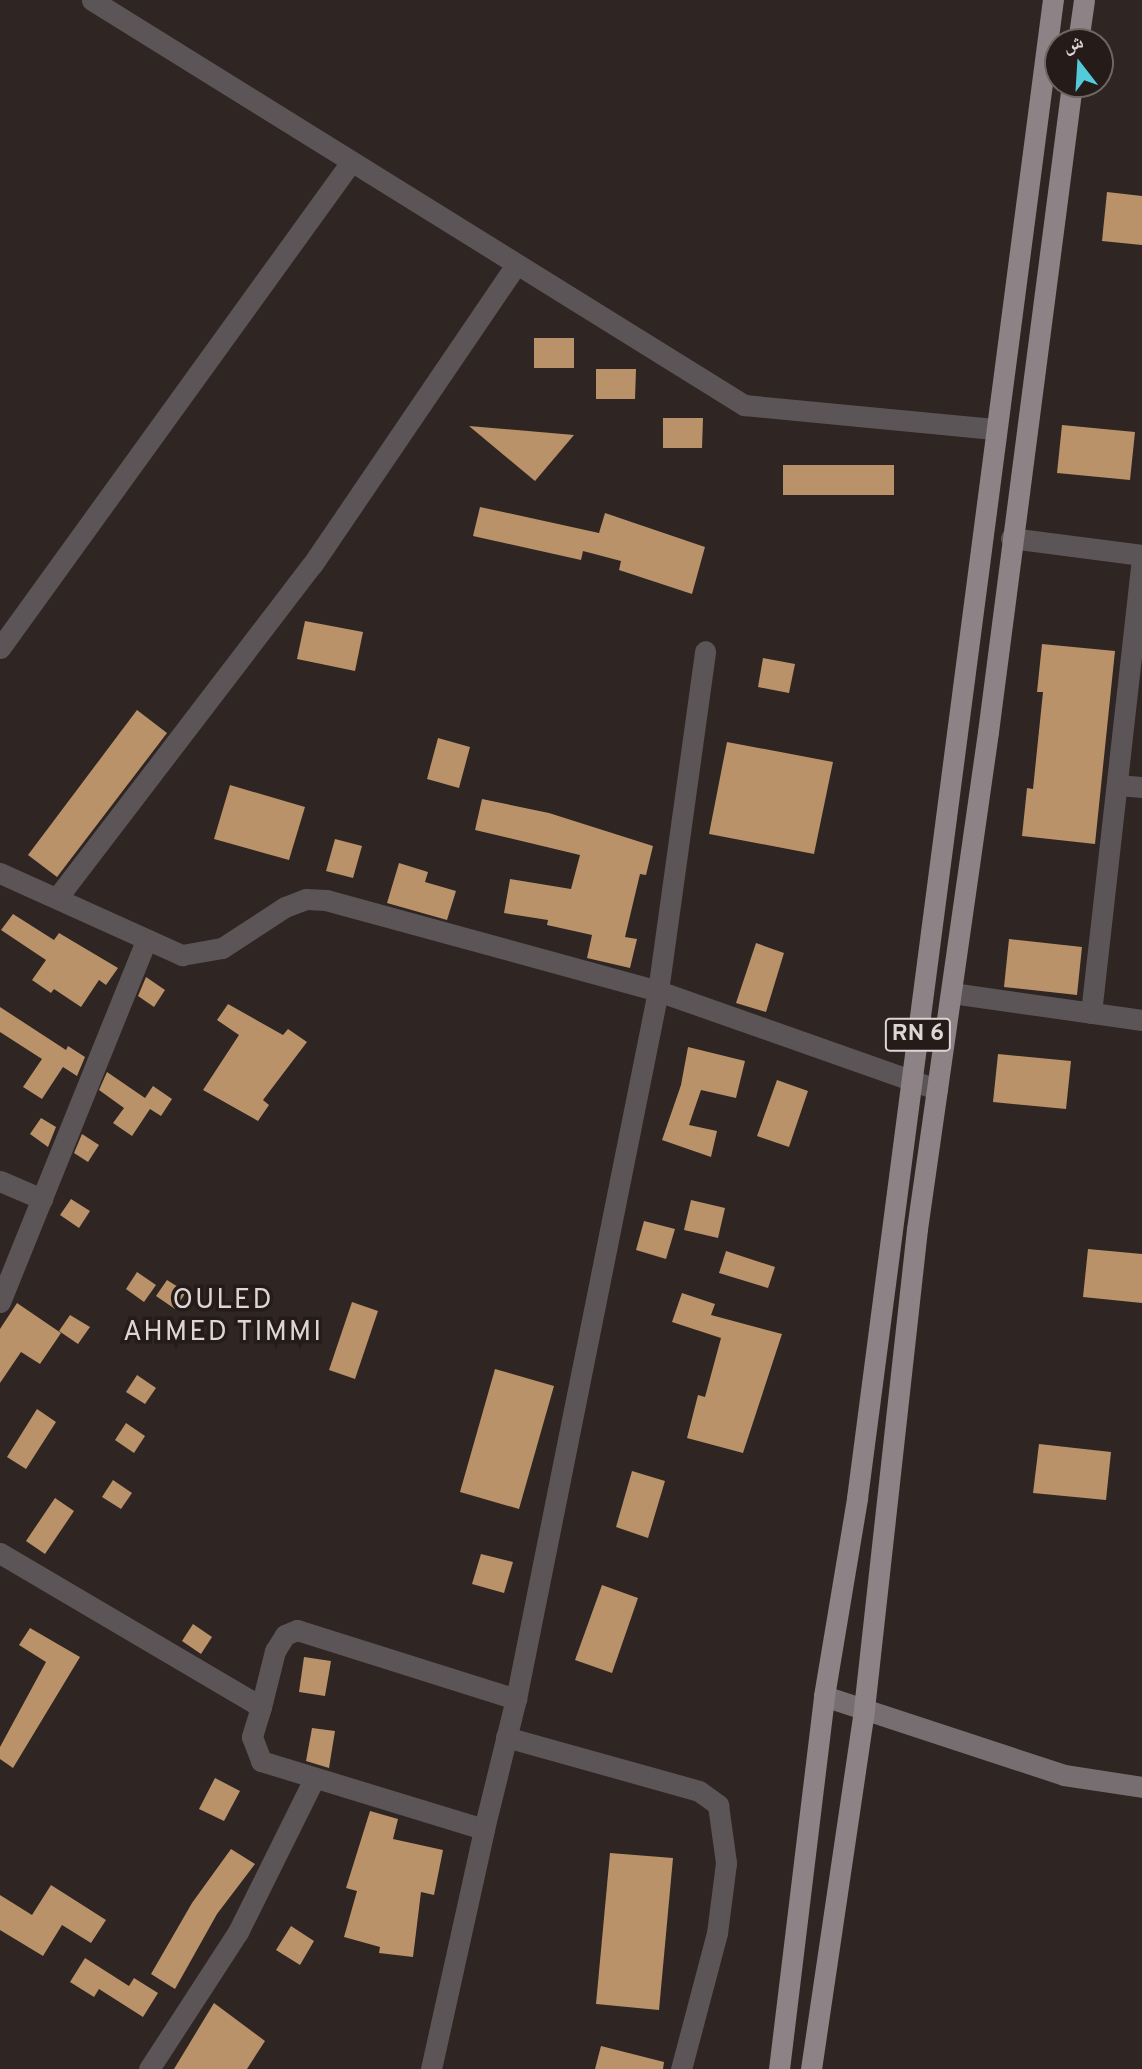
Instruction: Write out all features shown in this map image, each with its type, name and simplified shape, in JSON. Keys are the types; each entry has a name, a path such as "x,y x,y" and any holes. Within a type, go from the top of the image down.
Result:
{"main road":[{"name":"RN 6","path":"779,2069 824,1696 857,1498 994,429 1053,0"},
{"path":"1080,28 1084,0"},
{"name":"RN 6","path":"811,2069 864,1709 937,1089 1070,98"}],"street":[{"path":"92,0 744,405 994,429"},
{"path":"0,648 351,162"},
{"path":"57,898 312,565 516,265"},
{"path":"1011,538 1142,555 1091,1013"},
{"path":"431,2069 516,1699 658,991 705,651"},
{"path":"1118,785 1142,787"},
{"path":"0,873 182,955 198,955 222,948 285,907 306,899 326,900 658,991 937,1089"},
{"path":"0,1302 146,940"},
{"path":"952,993 1142,1020"},
{"path":"0,1181 42,1199"},
{"path":"0,1553 261,1707"},
{"path":"484,1829 313,1781 257,1756 252,1737 275,1651 285,1635 297,1630 516,1699"},
{"path":"824,1696 1064,1775 1142,1787"},
{"path":"506,1737 699,1791 718,1805 726,1863 717,1933 681,2069"},
{"path":"149,2069 238,1932 313,1781"}],"building":[{"path":"1107,192 1142,196 1142,245 1102,241"},
{"path":"534,338 574,338 574,368 534,368"},
{"path":"596,369 636,369 635,399 596,399"},
{"path":"663,418 703,418 702,448 663,448"},
{"path":"1062,425 1135,432 1130,480 1057,473"},
{"path":"469,426 574,435 535,481"},
{"path":"783,465 894,465 894,495 783,495"},
{"path":"480,507 599,533 605,513 705,547 692,594 619,570 621,561 583,551 581,560 473,536"},
{"path":"305,621 363,632 355,671 297,659"},
{"path":"1042,644 1115,651 1095,844 1022,836 1027,788 1033,789 1043,692 1037,692"},
{"path":"763,658 795,664 789,693 758,687"},
{"path":"137,710 167,733 57,877 28,855"},
{"path":"438,738 470,747 459,788 427,779"},
{"path":"727,742 833,762 814,854 709,834"},
{"path":"230,785 305,807 289,860 214,839"},
{"path":"482,799 549,813 653,846 646,875 640,874 625,937 637,939 630,968 587,958 592,935 547,925 548,920 504,913 510,879 571,889 580,855 475,830"},
{"path":"335,839 362,846 353,878 326,871"},
{"path":"399,863 428,872 425,882 456,891 447,920 387,903"},
{"path":"13,914 54,940 59,933 118,968 106,985 99,980 81,1007 54,989 51,993 32,980 46,960 1,930"},
{"path":"1009,939 1082,947 1077,995 1004,987"},
{"path":"756,943 784,953 766,1012 736,1003"},
{"path":"146,977 165,990 154,1007 138,996"},
{"path":"228,1004 283,1035 288,1029 307,1042 263,1100 269,1105 258,1121 203,1090 239,1035 217,1020"},
{"path":"0,1007 66,1050 68,1046 85,1057 77,1076 63,1067 42,1099 23,1087 42,1059 0,1032"},
{"path":"688,1047 745,1061 736,1098 701,1090 689,1125 717,1131 711,1157 662,1140 681,1085"},
{"path":"998,1054 1071,1061 1066,1109 993,1102"},
{"path":"107,1072 145,1098 153,1086 172,1099 161,1116 150,1109 132,1136 113,1123 124,1108 99,1090"},
{"path":"777,1080 808,1091 789,1147 757,1136"},
{"path":"41,1118 56,1127 48,1147 30,1134"},
{"path":"82,1134 99,1145 88,1162 74,1153"},
{"path":"71,1199 90,1211 79,1228 60,1215"},
{"path":"691,1200 725,1208 718,1238 684,1230"},
{"path":"644,1221 675,1229 666,1259 636,1250"},
{"path":"1088,1249 1142,1254 1142,1303 1083,1297"},
{"path":"726,1251 775,1267 768,1288 719,1273"},
{"path":"137,1272 156,1285 144,1302 126,1289"},
{"path":"167,1280 186,1292 175,1309 156,1296"},
{"path":"682,1293 715,1304 711,1315 782,1334 743,1453 687,1438 698,1395 705,1397 721,1338 672,1322"},
{"path":"352,1302 378,1311 355,1379 329,1370"},
{"path":"17,1303 61,1333 40,1364 21,1352 0,1383 0,1329"},
{"path":"70,1315 90,1327 78,1344 59,1331"},
{"path":"495,1369 554,1386 519,1509 460,1492"},
{"path":"137,1375 156,1388 145,1404 126,1392"},
{"path":"37,1409 56,1422 26,1469 7,1457"},
{"path":"126,1423 145,1436 134,1453 115,1440"},
{"path":"1039,1444 1111,1452 1106,1500 1033,1493"},
{"path":"632,1471 665,1481 648,1538 616,1527"},
{"path":"113,1480 132,1493 121,1509 102,1497"},
{"path":"55,1498 74,1511 45,1554 26,1541"},
{"path":"481,1554 513,1562 504,1593 472,1584"},
{"path":"602,1585 638,1598 612,1673 575,1660"},
{"path":"193,1624 212,1637 201,1654 182,1641"},
{"path":"30,1628 80,1657 13,1768 0,1759 0,1747 46,1662 19,1645"},
{"path":"304,1657 331,1661 325,1696 299,1692"},
{"path":"312,1728 335,1731 329,1768 306,1761"},
{"path":"215,1778 240,1791 224,1821 199,1809"},
{"path":"370,1811 398,1819 393,1839 443,1850 434,1895 421,1892 413,1957 379,1953 380,1947 344,1937 357,1891 346,1888"},
{"path":"231,1849 255,1864 217,1914 175,1989 151,1974 192,1903"},
{"path":"610,1853 673,1858 659,2010 596,2004"},
{"path":"51,1885 106,1920 91,1943 62,1925 43,1956 0,1930 0,1895 32,1915"},
{"path":"291,1926 314,1941 300,1965 276,1950"},
{"path":"85,1958 129,1986 134,1978 158,1993 143,2017 99,1989 94,1997 70,1982"},
{"path":"214,2003 265,2041 247,2069 174,2069"},
{"path":"601,2046 664,2062 663,2069 595,2069"}],"district":[{"name":"OULED AHMED TIMMI","path":"223,1317"}]}
